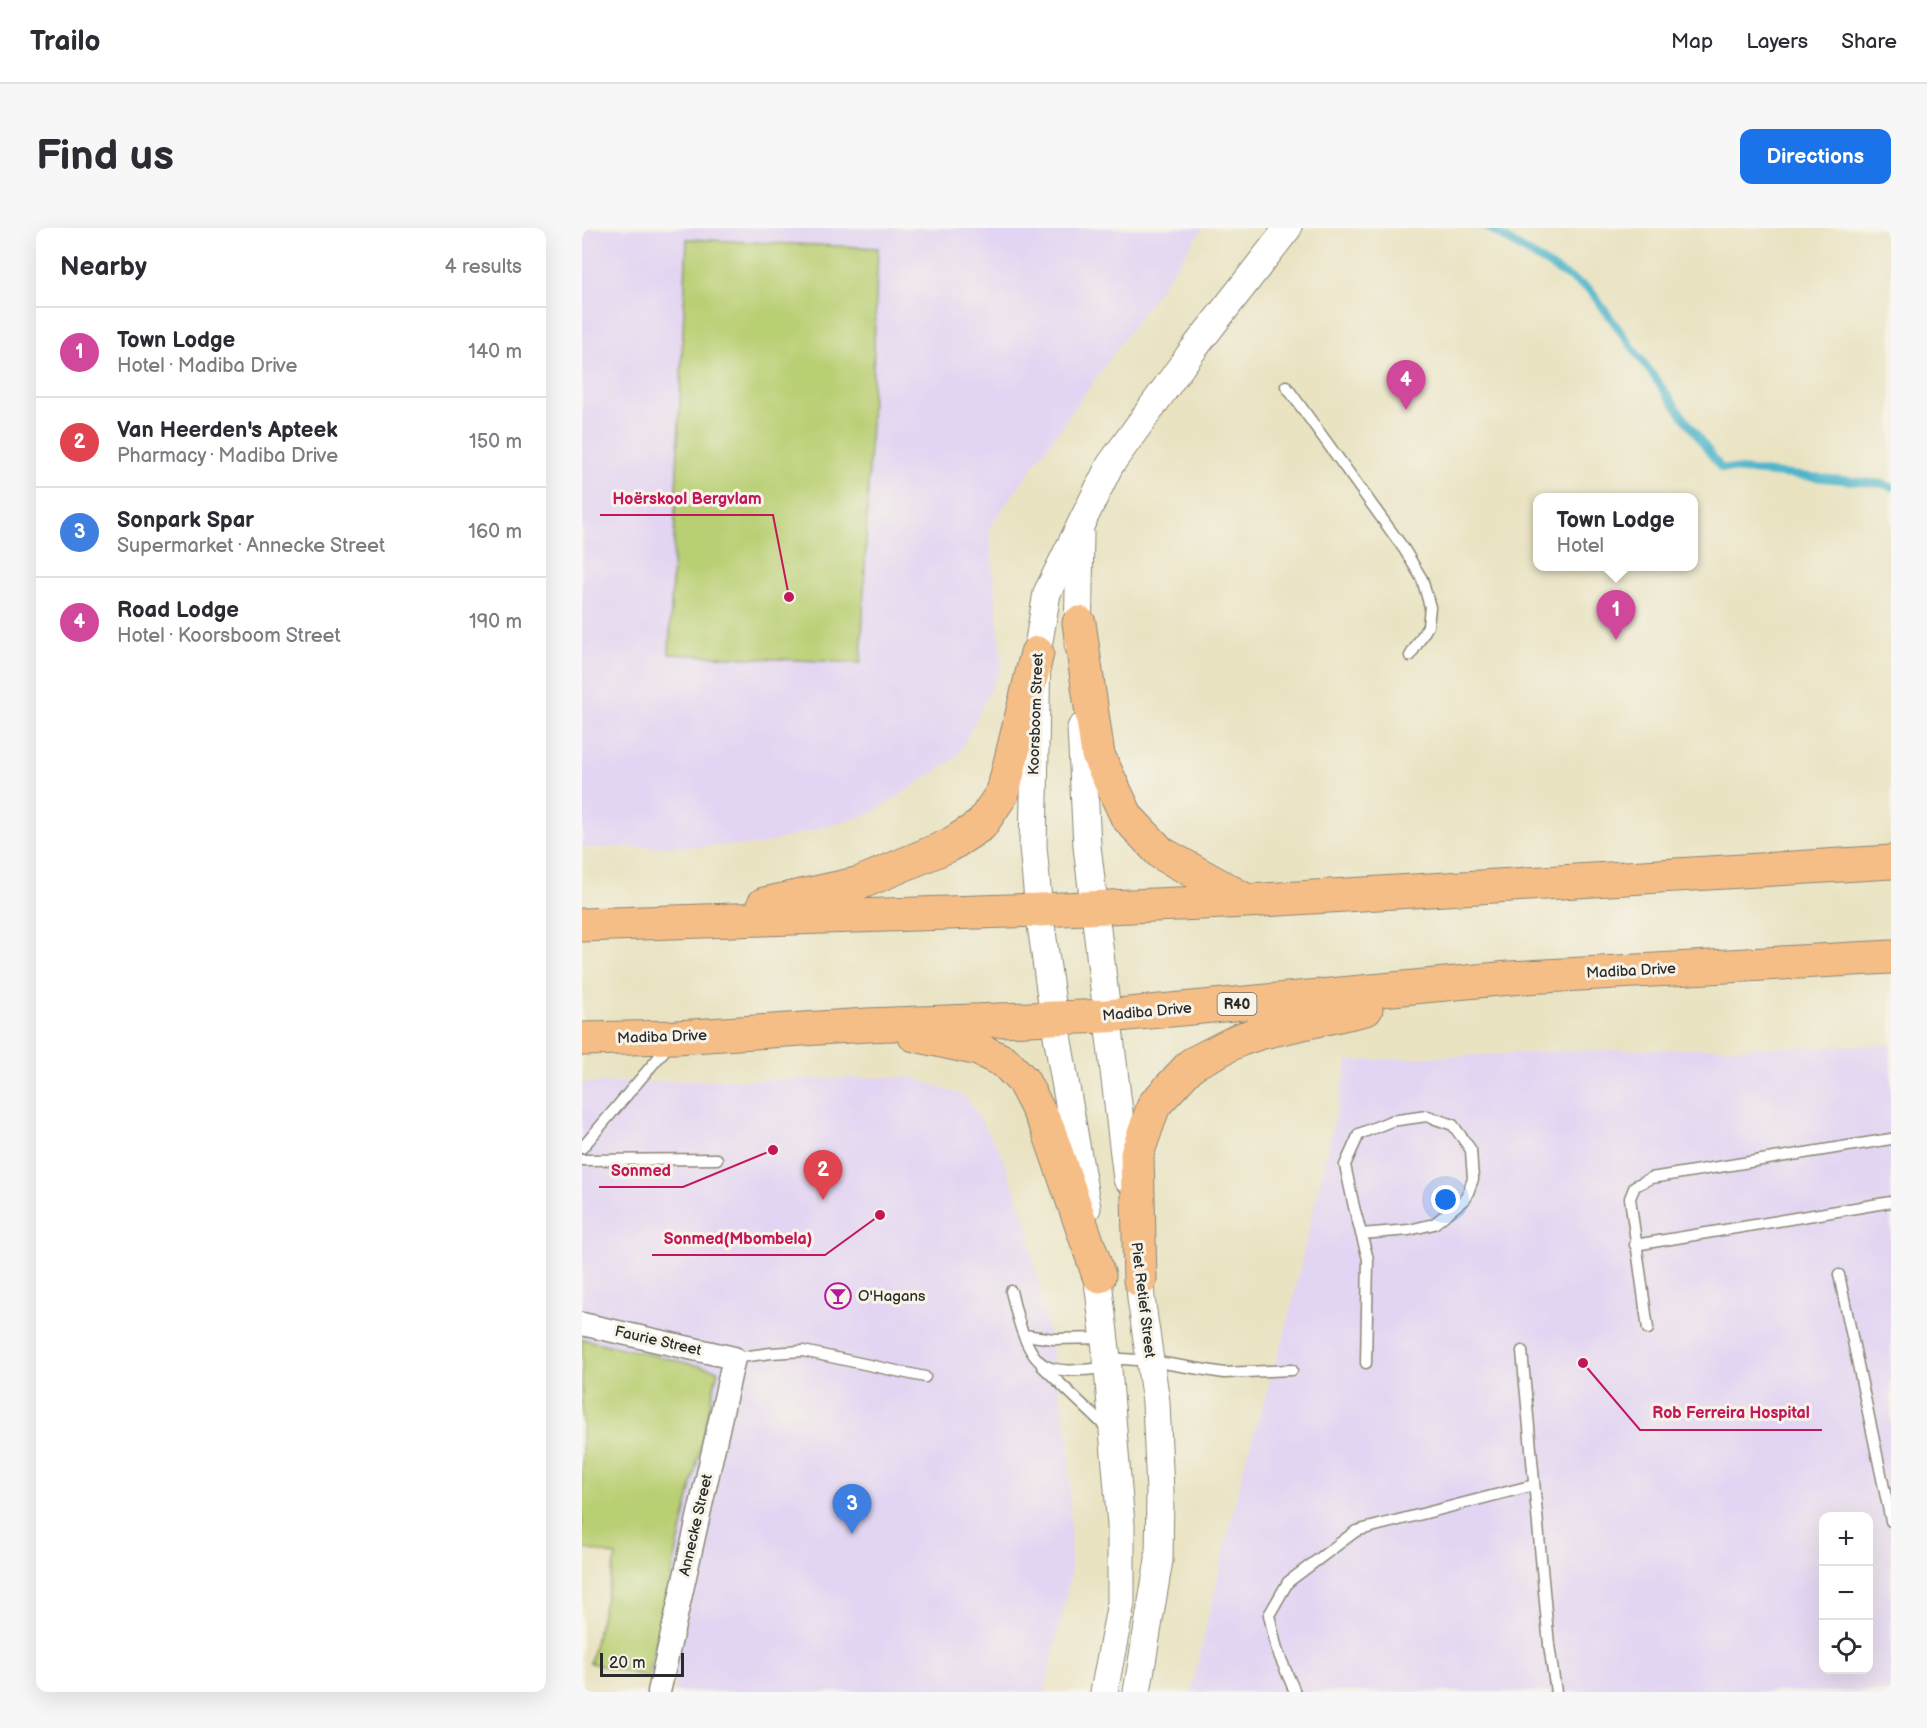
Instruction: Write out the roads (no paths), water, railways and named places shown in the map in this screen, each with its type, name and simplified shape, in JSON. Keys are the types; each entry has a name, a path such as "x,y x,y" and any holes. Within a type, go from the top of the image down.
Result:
{"main road":[{"path":"1079,623 1098,756 1127,817 1161,853 1247,901"},
{"path":"683,921 860,883 950,845 981,825 1003,792 1037,653"},
{"path":"582,925 1247,901 1891,862"},
{"name":"Madiba Drive","path":"582,1039 675,1037 1107,1016 1509,978 1891,957"},
{"path":"1140,1280 1137,1154 1154,1105 1192,1064 1239,1040 1259,1033 1509,978"},
{"path":"867,1026 978,1049 1005,1062 1023,1081 1048,1129 1099,1276"}],"street":[{"name":"Koorsboom Street","path":"1039,910 1033,847 1037,653 1047,593 1110,465 1193,350 1288,228"},
{"name":"Koorsboom Street","path":"1080,526 1077,680 1087,846 1095,908"},
{"name":"Piet Retief Street","path":"1095,908 1140,1280 1140,1298 1151,1361 1157,1424 1159,1560 1137,1692"},
{"path":"1039,910 1054,1018 1099,1276 1121,1525 1121,1603 1104,1692"},
{"name":"Faurie Street","path":"582,1324 734,1358"},
{"name":"Annecke Street","path":"659,1692 734,1358"}],"lane":[{"path":"1286,386 1404,549 1422,579 1430,607 1428,626 1410,656"},
{"path":"582,1148 675,1037"},
{"path":"1361,1234 1409,1230 1434,1224 1466,1198 1473,1179 1471,1150 1453,1125 1427,1116 1391,1121 1359,1134 1345,1165 1361,1234 1368,1259 1366,1363"},
{"path":"1648,1329 1630,1198 1635,1186 1651,1178 1891,1139"},
{"path":"582,1160 717,1159"},
{"path":"1635,1245 1891,1202"},
{"path":"1839,1275 1891,1521"},
{"path":"1011,1291 1020,1326 1038,1361 1113,1434"},
{"path":"1024,1335 1074,1340 1106,1354 1224,1373 1292,1371"},
{"path":"734,1358 803,1351 925,1377"},
{"path":"1522,1351 1549,1645 1556,1692"},
{"path":"1038,1361 1058,1370 1106,1354"},
{"path":"1295,1692 1277,1650 1269,1615 1288,1582 1356,1531 1534,1485"}],"waterway":[{"path":"1488,228 1590,290 1721,468 1883,484 1891,487"}],"place":[{"name":"Road Lodge","path":"1406,410"},
{"name":"Hoërskool Bergvlam","path":"789,597"},
{"name":"Town Lodge","path":"1616,640"},
{"name":"Sonmed","path":"773,1150"},
{"name":"Van Heerden's Apteek","path":"823,1200"},
{"name":"Sonmed(Mbombela)","path":"880,1215"},
{"name":"O'Hagans","path":"838,1296"},
{"name":"Rob Ferreira Hospital","path":"1583,1363"},
{"name":"Sonpark Spar","path":"852,1534"}]}
